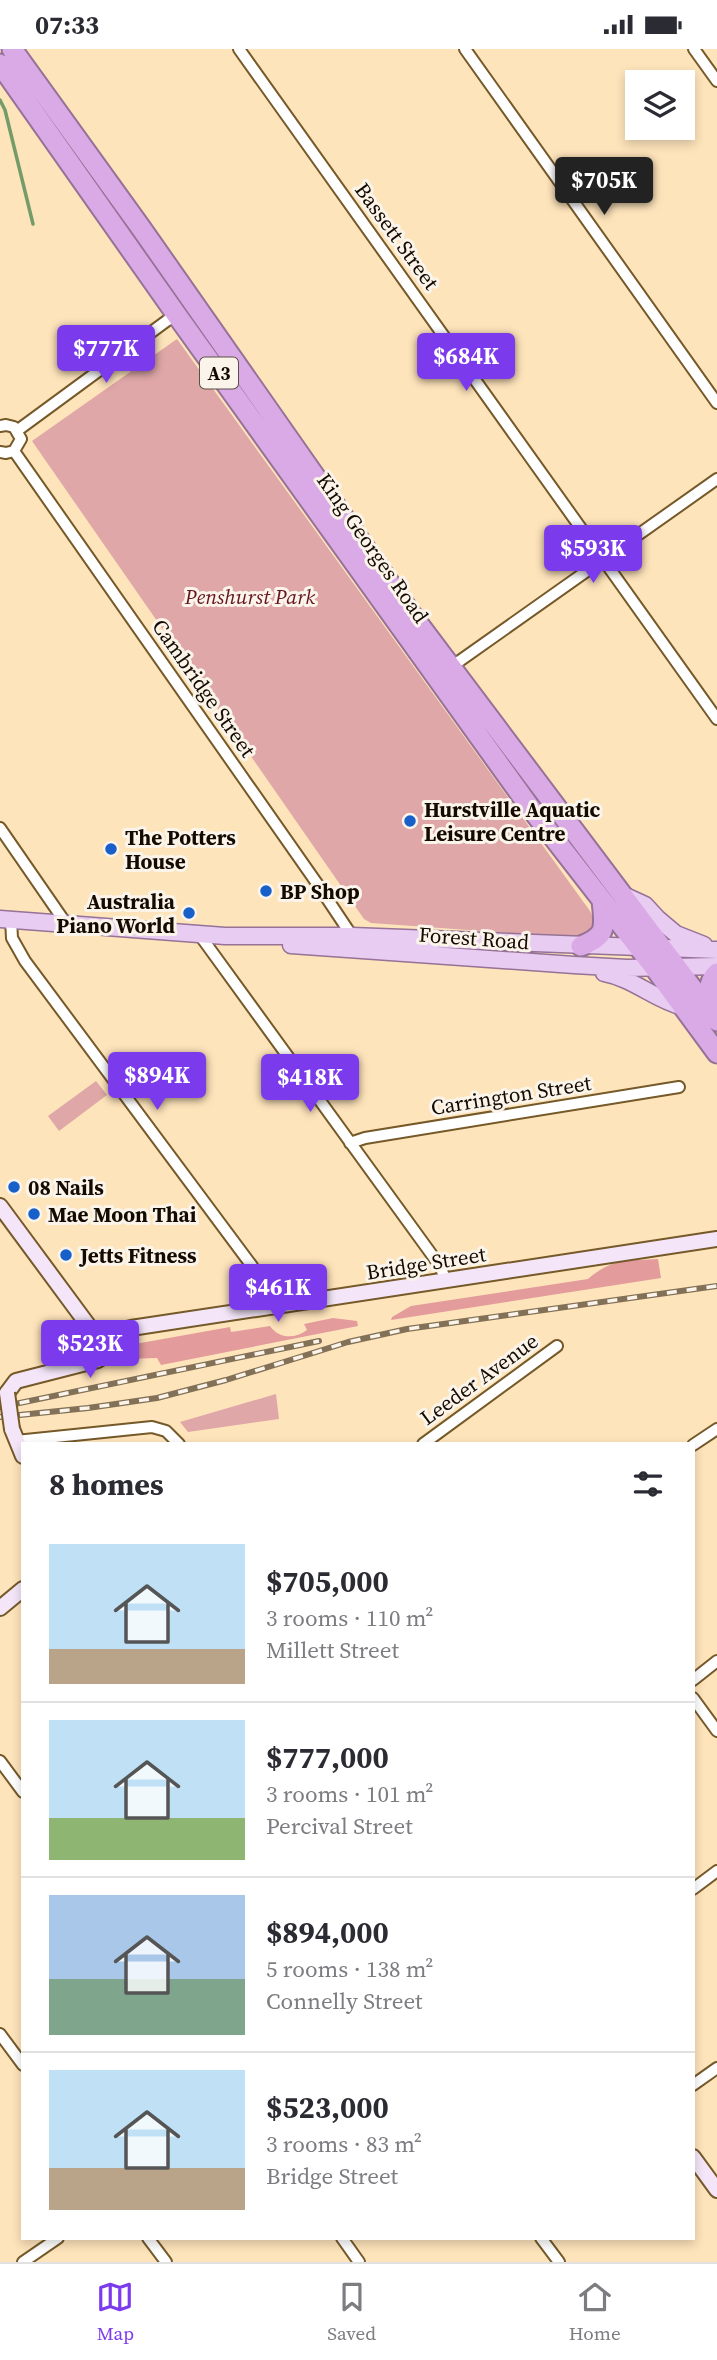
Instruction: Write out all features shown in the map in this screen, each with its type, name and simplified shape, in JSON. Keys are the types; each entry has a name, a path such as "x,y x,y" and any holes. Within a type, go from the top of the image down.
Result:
{"highway":[{"name":"King Georges Road","path":"12,49 451,667 715,1018"},
{"name":"King Georges Road","path":"0,64 529,806 639,947 717,1053"},
{"path":"164,261 163,276 177,296 179,304 176,314"},
{"path":"578,956 603,932 602,901"},
{"path":"715,1018 709,988 717,973"}],"main road":[{"path":"621,894 645,905 676,934 717,950"},
{"name":"Forest Road","path":"5,920 578,956 654,967 717,966"},
{"name":"Forest Road","path":"578,956 639,947 717,950"},
{"path":"578,956 632,981 663,1002 683,1007"},
{"path":"0,1206 99,1340 104,1351 100,1358 20,1379 12,1384 7,1393 14,1435 21,1451"},
{"name":"Bridge Street","path":"99,1340 117,1331 131,1328 717,1239"},
{"path":"0,1608 21,1592"},
{"path":"695,2160 717,2190"}],"street":[{"name":"Bassett Street","path":"239,49 717,719"},
{"path":"465,49 717,403"},
{"path":"694,49 717,81"},
{"path":"18,430 176,314"},
{"path":"0,426 10,425 18,430 20,444 14,451 0,452"},
{"name":"Cambridge Street","path":"14,451 353,943"},
{"path":"451,667 717,479"},
{"path":"0,828 67,925"},
{"path":"5,920 19,952 252,1266 263,1285 268,1308"},
{"path":"199,934 440,1266 446,1281"},
{"name":"Carrington Street","path":"350,1143 365,1138 679,1087"},
{"name":"Leeder Avenue","path":"426,1442 557,1346"},
{"path":"14,1435 152,1427 166,1431 178,1442"},
{"path":"695,1444 717,1429"},
{"path":"695,1678 717,1661"},
{"path":"695,1701 717,1731"},
{"path":"0,1761 21,1789"},
{"path":"695,1888 717,1871"},
{"path":"0,2033 21,2062"},
{"path":"695,2084 717,2068"},
{"path":"23,2262 55,2240"},
{"path":"150,2240 166,2262"},
{"path":"343,2240 359,2262"},
{"path":"542,2240 559,2262"}],"green space":[{"name":"Penshurst Park","path":"177,339 590,911 593,921 588,932 574,936 550,936 371,923 364,919 32,441"},
{"path":"96,1081 107,1095 59,1131 48,1116"},
{"path":"276,1394 279,1419 188,1432 180,1422"}],"shaded area":[{"path":"658,1259 661,1278 391,1320 411,1306 588,1279 613,1264"},
{"path":"333,1318 357,1321 358,1326 161,1365 157,1358 127,1359 123,1355 124,1350 135,1344 230,1327 231,1332 270,1326 282,1335 292,1336 307,1330 304,1324"}],"waterway":[{"path":"0,100 5,110 33,224"}],"railway":[{"path":"0,1417 157,1398 226,1380 348,1342 407,1329 717,1286"},
{"path":"0,1407 319,1341"}],"place":[{"name":"Hurstville Aquatic Leisure Centre","path":"410,821"},
{"name":"The Potters House","path":"111,849"},
{"name":"BP Shop","path":"266,891"},
{"name":"Australia Piano World","path":"189,913"},
{"name":"08 Nails","path":"14,1187"},
{"name":"Mae Moon Thai","path":"34,1214"},
{"name":"Jetts Fitness","path":"66,1255"}]}
